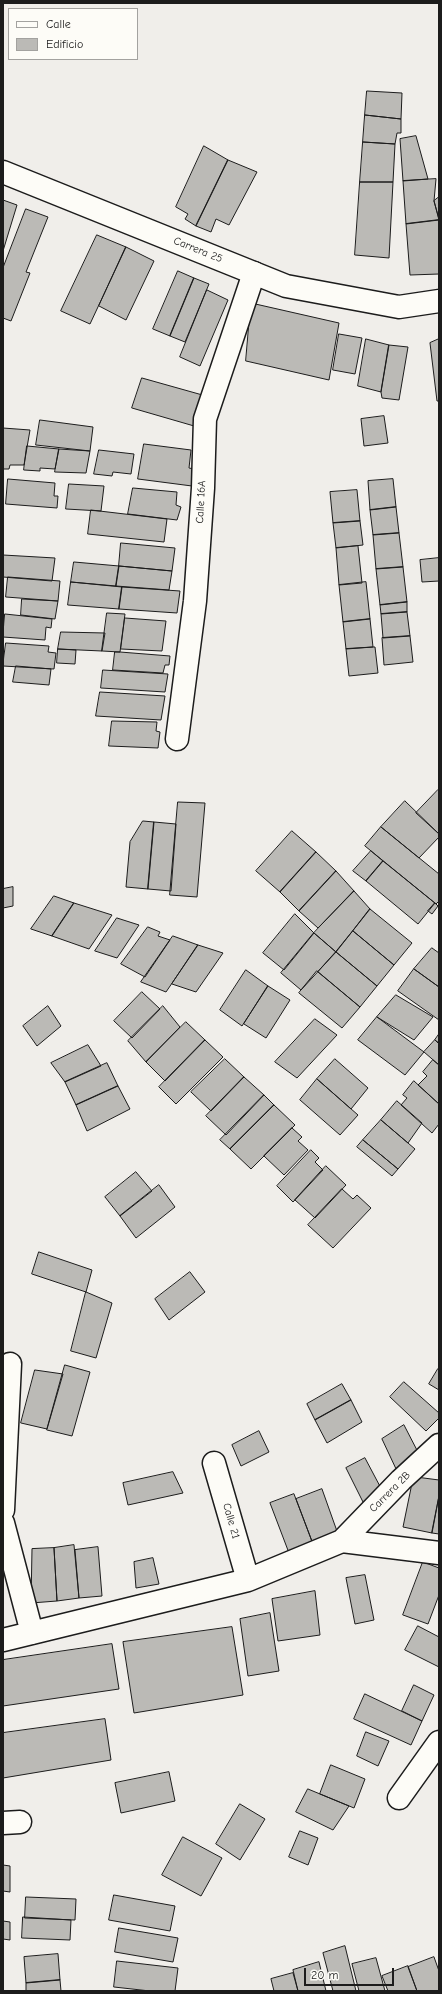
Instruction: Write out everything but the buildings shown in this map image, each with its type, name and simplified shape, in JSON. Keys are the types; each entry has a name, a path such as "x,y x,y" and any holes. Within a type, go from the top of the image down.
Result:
{"street":[{"name":"Carrera 25","path":"3,172 286,286 398,307 439,301"},
{"name":"Calle 16A","path":"177,739 195,601 203,488 205,419 254,273"},
{"path":"3,1510 10,1364"},
{"name":"Carrera 2B","path":"342,1541 401,1480 439,1445"},
{"name":"Calle 21","path":"214,1463 248,1580"},
{"path":"3,1523 32,1633"},
{"path":"3,1640 248,1580 342,1541 439,1553"},
{"path":"399,1798 439,1742"}]}
